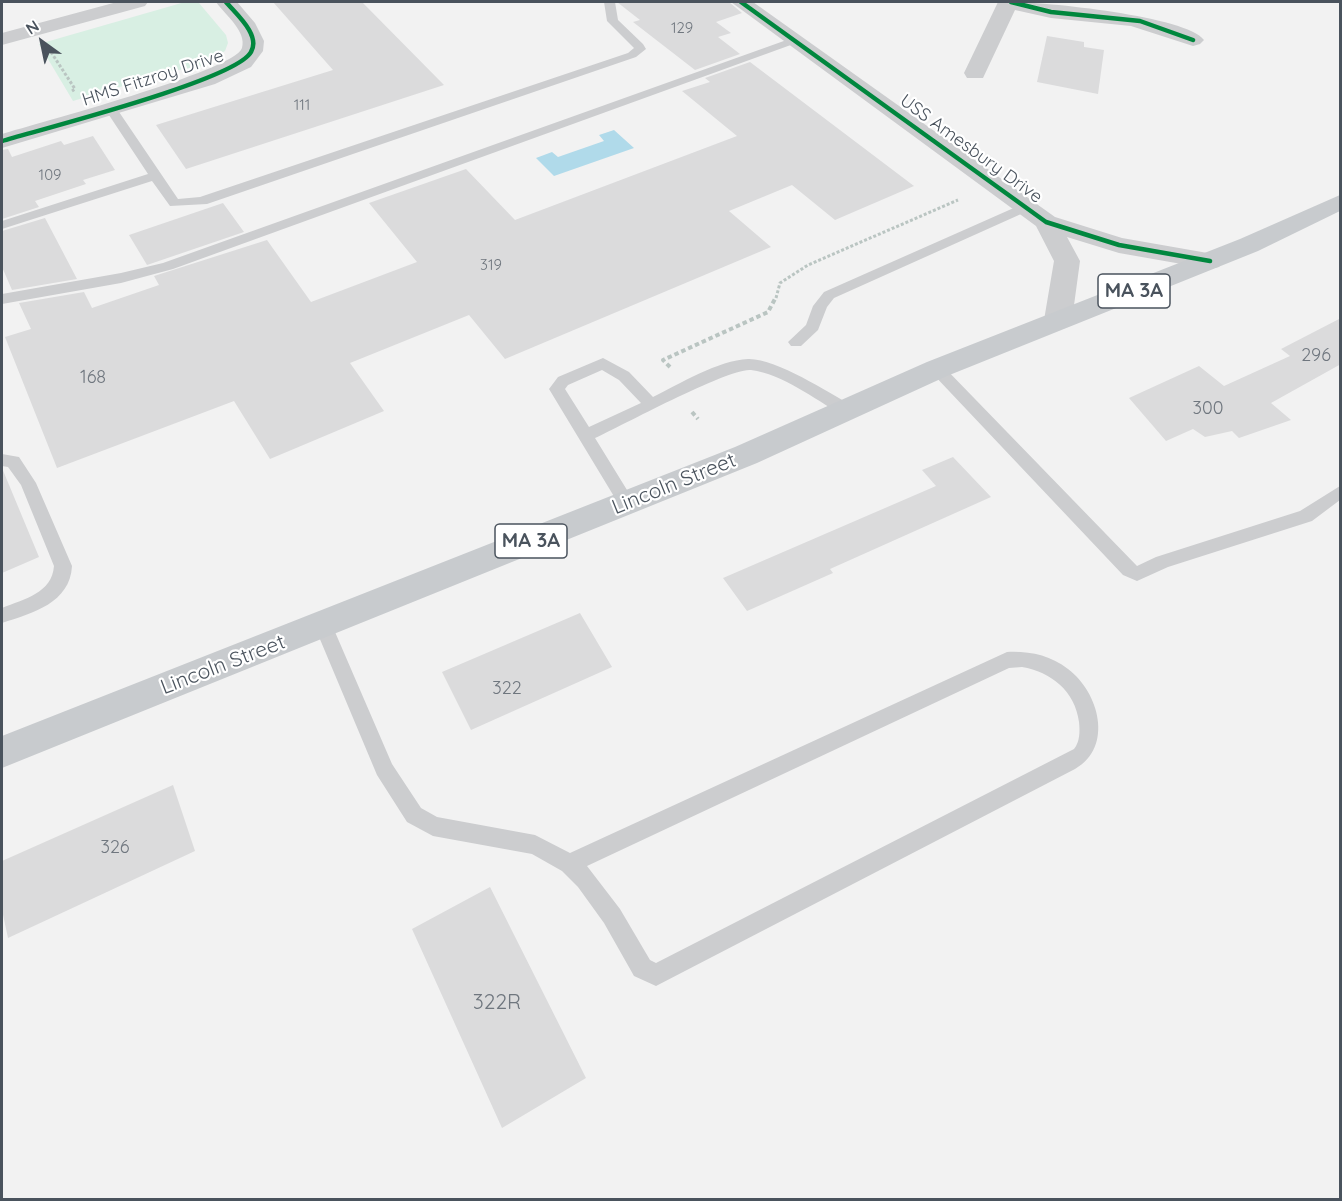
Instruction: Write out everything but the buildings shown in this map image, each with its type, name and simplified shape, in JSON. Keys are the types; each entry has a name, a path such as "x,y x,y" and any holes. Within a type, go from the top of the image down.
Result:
{"main road":[{"name":"Lincoln Street","path":"2,752 746,455 937,369 1210,261 1341,202"}],"street":[{"path":"2,39 138,2"},
{"name":"HMS Fitzroy Drive","path":"2,141 207,80 243,62 252,51 253,41 245,23 226,2"},
{"name":"USS Amesbury Drive","path":"741,2 1046,222 1119,245 1210,261"},
{"path":"975,73 1009,2 1032,10 1125,18 1161,26 1194,40"},
{"name":"USS Amesbury Drive","path":"1046,222 1067,261 1058,321"}],"lane":[{"path":"111,109 155,176 176,203 202,201 621,61 640,49 638,42 615,24 610,15 610,2"},
{"path":"2,299 121,278 168,266 795,40"},
{"path":"2,225 155,176"},
{"path":"796,342 813,327 820,306 829,295 1025,207"},
{"path":"627,503 557,389 563,381 603,363 613,368 652,405"},
{"path":"585,436 691,388 719,372 748,364 776,371 847,410"},
{"path":"937,369 1129,570 1137,574 1162,562 1306,516 1341,492"},
{"path":"2,460 13,461 28,483 63,566 62,581 50,595 2,616"},
{"path":"323,625 384,769 414,815 433,826 534,845 569,864 586,880 612,916 642,968 656,975 1059,768 1083,753 1089,735 1089,712 1075,688 1047,665 1022,657 1007,660 569,864"}],"path":[{"path":"25,32 35,49 51,52 75,89 65,99 77,119"},
{"path":"676,374 663,360 768,312 774,304 780,283 808,265 958,200"}],"green space":[{"path":"185,2 199,3 226,35 228,43 225,51 202,66 173,71 73,101 39,44"}],"water":[{"path":"614,130 634,148 554,176 536,158 552,152 558,157 604,141 599,135"}],"cycle path":[{"path":"2,141 207,79 243,62 252,51 253,41 245,23 226,2"},
{"path":"741,2 1046,222 1119,245 1210,261"},
{"path":"1011,2 1051,12 1140,21 1193,40"}]}
